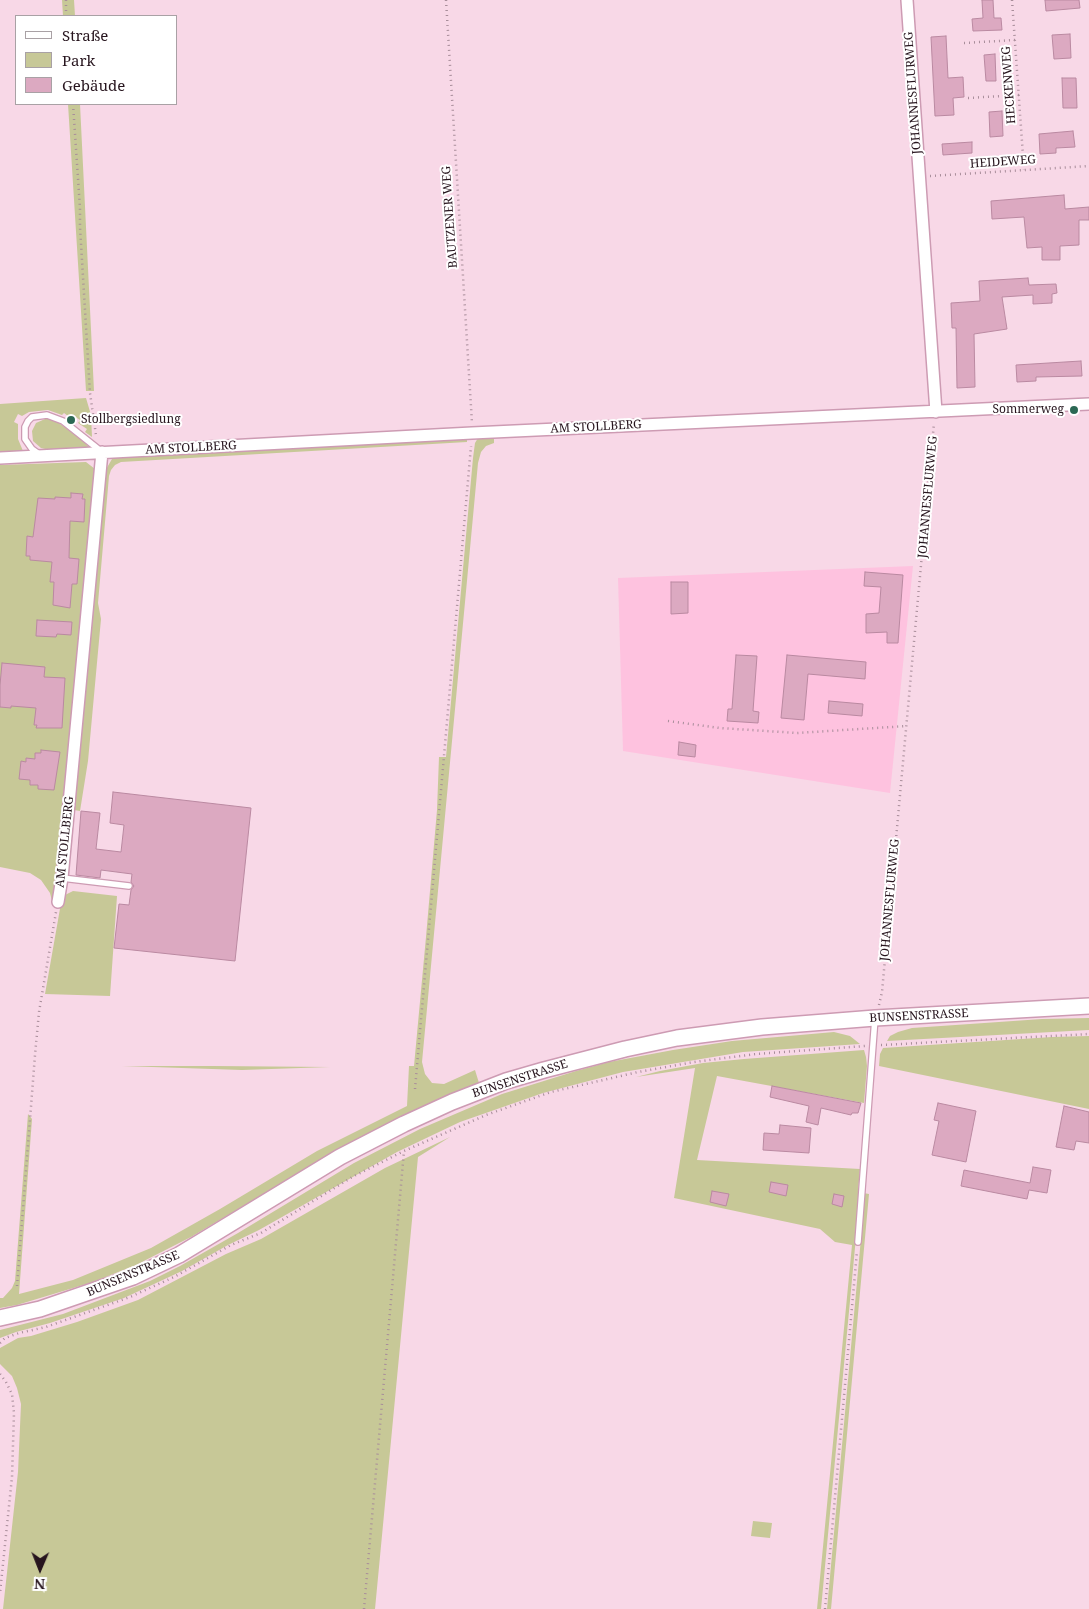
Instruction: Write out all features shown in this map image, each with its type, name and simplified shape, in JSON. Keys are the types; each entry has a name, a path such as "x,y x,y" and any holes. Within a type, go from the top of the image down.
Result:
{"main road":[{"name":"BUNSENSTRASSE","path":"0,1318 40,1309 133,1277 179,1255 348,1153 404,1124 506,1082 588,1058 677,1038 877,1013 1089,1006"}],"street":[{"name":"JOHANNESFLURWEG","path":"907,0 936,412"},
{"name":"AM STOLLBERG","path":"0,458 472,433 1089,404"},
{"name":"AM STOLLBERG","path":"58,902 62,878 102,452"}],"lane":[{"path":"40,456 28,445 24,432 28,421 32,417 39,415 57,417 102,452"},
{"path":"62,878 129,886"},
{"path":"858,1242 877,1013"}],"path":[{"path":"66,0 66,15"},
{"name":"BAUTZENER WEG","path":"416,1090 472,433 446,0"},
{"name":"HECKENWEG","path":"1012,0 1024,170"},
{"path":"964,43 1015,40"},
{"path":"968,98 1019,95"},
{"path":"73,105 90,393 96,435 92,443"},
{"name":"HEIDEWEG","path":"918,176 1089,166"},
{"name":"JOHANNESFLURWEG","path":"877,1013 882,992 936,412"},
{"path":"668,722 720,728 797,733 906,726"},
{"path":"17,1286 37,1038 58,902"},
{"path":"0,1343 5,1338 19,1333 46,1327 91,1312 174,1277 232,1245 262,1233 354,1176 404,1151 486,1115 551,1092 638,1072 756,1054 874,1045 1089,1034"},
{"path":"364,1609 404,1151"},
{"path":"824,1609 858,1242"},
{"path":"0,1374 12,1394 14,1406 12,1476 0,1593"}],"shaded area":[{"path":"913,566 890,793 623,751 618,578"}],"green space":[{"path":"62,0 74,0 75,15 63,15"},
{"path":"68,105 80,105 94,391 86,391"},
{"path":"86,398 91,415 92,437 85,432 87,429 78,423 80,420 74,416 72,419 64,413 62,415 48,410 29,412 22,416 18,414 14,422 18,424 18,439 23,451 0,452 0,404"},
{"path":"45,419 52,419 59,423 89,447 85,449 49,450 41,448 33,441 32,431 36,423"},
{"path":"494,437 494,443 486,446 481,452 478,463 422,1062 425,1074 432,1083 444,1084 475,1070 479,1083 429,1104 348,1144 191,1237 136,1265 93,1282 17,1305 0,1308 0,1298 3,1298 12,1288 15,1281 28,1114 32,1119 19,1294 73,1280 151,1248 317,1151 407,1106 409,1066 414,1066 426,937 437,810 439,757 446,757 473,458 475,443 478,438"},
{"path":"467,438 467,442 121,462 115,465 109,476 98,603 101,619 88,761 80,811 74,810 105,471 112,459 117,457"},
{"path":"86,462 95,469 54,902 41,880 30,873 0,867 0,465"},
{"path":"73,891 117,896 110,996 45,994 61,903 63,896"},
{"path":"1089,1018 1089,1030 887,1041 890,1036 912,1028 1042,1019"},
{"path":"834,1032 850,1036 860,1044 743,1052 623,1072 543,1093 460,1122 397,1152 182,1271 124,1298 0,1338 0,1330 63,1314 150,1281 238,1233 354,1163 420,1129 502,1094 609,1062 673,1050 732,1041"},
{"path":"1089,1036 1089,1109 879,1066 880,1054 883,1048"},
{"path":"864,1050 867,1066 864,1103 717,1076 697,1160 860,1169 858,1192 869,1194 831,1609 827,1609 861,1238 856,1237 821,1609 817,1609 852,1245 835,1242 820,1229 674,1198 695,1068 636,1077 703,1063"},
{"path":"122,1066 214,1066 330,1067 242,1070"},
{"path":"450,1137 418,1157 375,1609 3,1609 18,1472 21,1404 12,1376 0,1364 0,1348 18,1338 77,1322 138,1300 226,1254 261,1239 385,1168"},
{"path":"753,1521 772,1523 770,1538 751,1536"}],"building":[{"path":"982,0 993,0 994,18 1001,18 1002,30 973,31 972,19 983,18"},
{"path":"1045,0 1079,0 1080,8 1046,11"},
{"path":"1070,34 1071,58 1054,59 1052,35"},
{"path":"946,36 948,78 963,77 964,97 953,98 954,115 935,116 931,37"},
{"path":"995,54 996,81 986,81 984,55"},
{"path":"1062,78 1076,78 1077,108 1063,108"},
{"path":"1002,111 1003,136 990,137 989,112"},
{"path":"1073,131 1075,147 1056,148 1056,153 1040,154 1039,134"},
{"path":"972,142 972,153 943,155 942,144"},
{"path":"1064,195 1065,209 1089,207 1089,220 1079,220 1079,245 1060,246 1060,260 1042,260 1042,247 1027,248 1024,217 992,219 991,201"},
{"path":"1028,278 1029,285 1056,284 1057,293 1052,294 1052,303 1033,304 1033,295 1002,297 1007,329 974,334 975,387 957,388 956,328 952,328 951,303 980,301 979,281"},
{"path":"1081,361 1082,376 1036,377 1036,381 1017,382 1016,365"},
{"path":"71,493 83,494 82,499 85,499 84,522 70,521 69,558 79,559 77,584 72,584 70,608 53,605 54,582 50,582 52,562 30,560 30,556 26,556 27,536 33,537 38,498 71,498"},
{"path":"865,572 903,575 898,643 887,643 887,632 866,633 866,614 879,613 881,587 864,586"},
{"path":"671,582 688,582 688,613 671,614"},
{"path":"37,620 72,622 71,635 57,634 56,637 36,636"},
{"path":"736,655 757,656 753,711 759,712 758,723 727,721 728,709 732,709"},
{"path":"787,655 866,662 865,679 808,674 804,720 781,718"},
{"path":"2,663 45,667 44,677 65,678 62,728 36,728 37,725 34,725 36,708 0,707"},
{"path":"829,701 863,704 862,716 828,713"},
{"path":"679,742 696,745 695,757 678,755"},
{"path":"41,750 60,752 54,790 38,789 38,785 30,785 30,780 19,779 21,761 26,762 26,758 35,759 35,753 41,753"},
{"path":"113,792 251,808 235,961 114,948 119,904 129,905 131,890 134,886 131,882 132,874 101,870 100,878 76,875 81,811 100,813 96,849 121,852 124,825 110,823"},
{"path":"772,1086 861,1103 858,1113 852,1113 851,1115 821,1108 818,1125 806,1122 809,1106 770,1097"},
{"path":"938,1103 976,1111 966,1162 932,1155 939,1121 934,1120"},
{"path":"1064,1106 1089,1112 1089,1143 1076,1141 1074,1150 1056,1147"},
{"path":"780,1125 811,1128 809,1153 763,1150 764,1133 779,1134"},
{"path":"1033,1167 1051,1170 1047,1193 1029,1190 1027,1199 961,1186 964,1170 1030,1183"},
{"path":"771,1182 788,1185 786,1196 769,1192"},
{"path":"712,1191 729,1194 726,1206 710,1202"},
{"path":"834,1194 844,1196 842,1207 832,1204"}],"place":[{"name":"Sommerweg","path":"1074,410"},
{"name":"Stollbergsiedlung","path":"71,420"}]}
